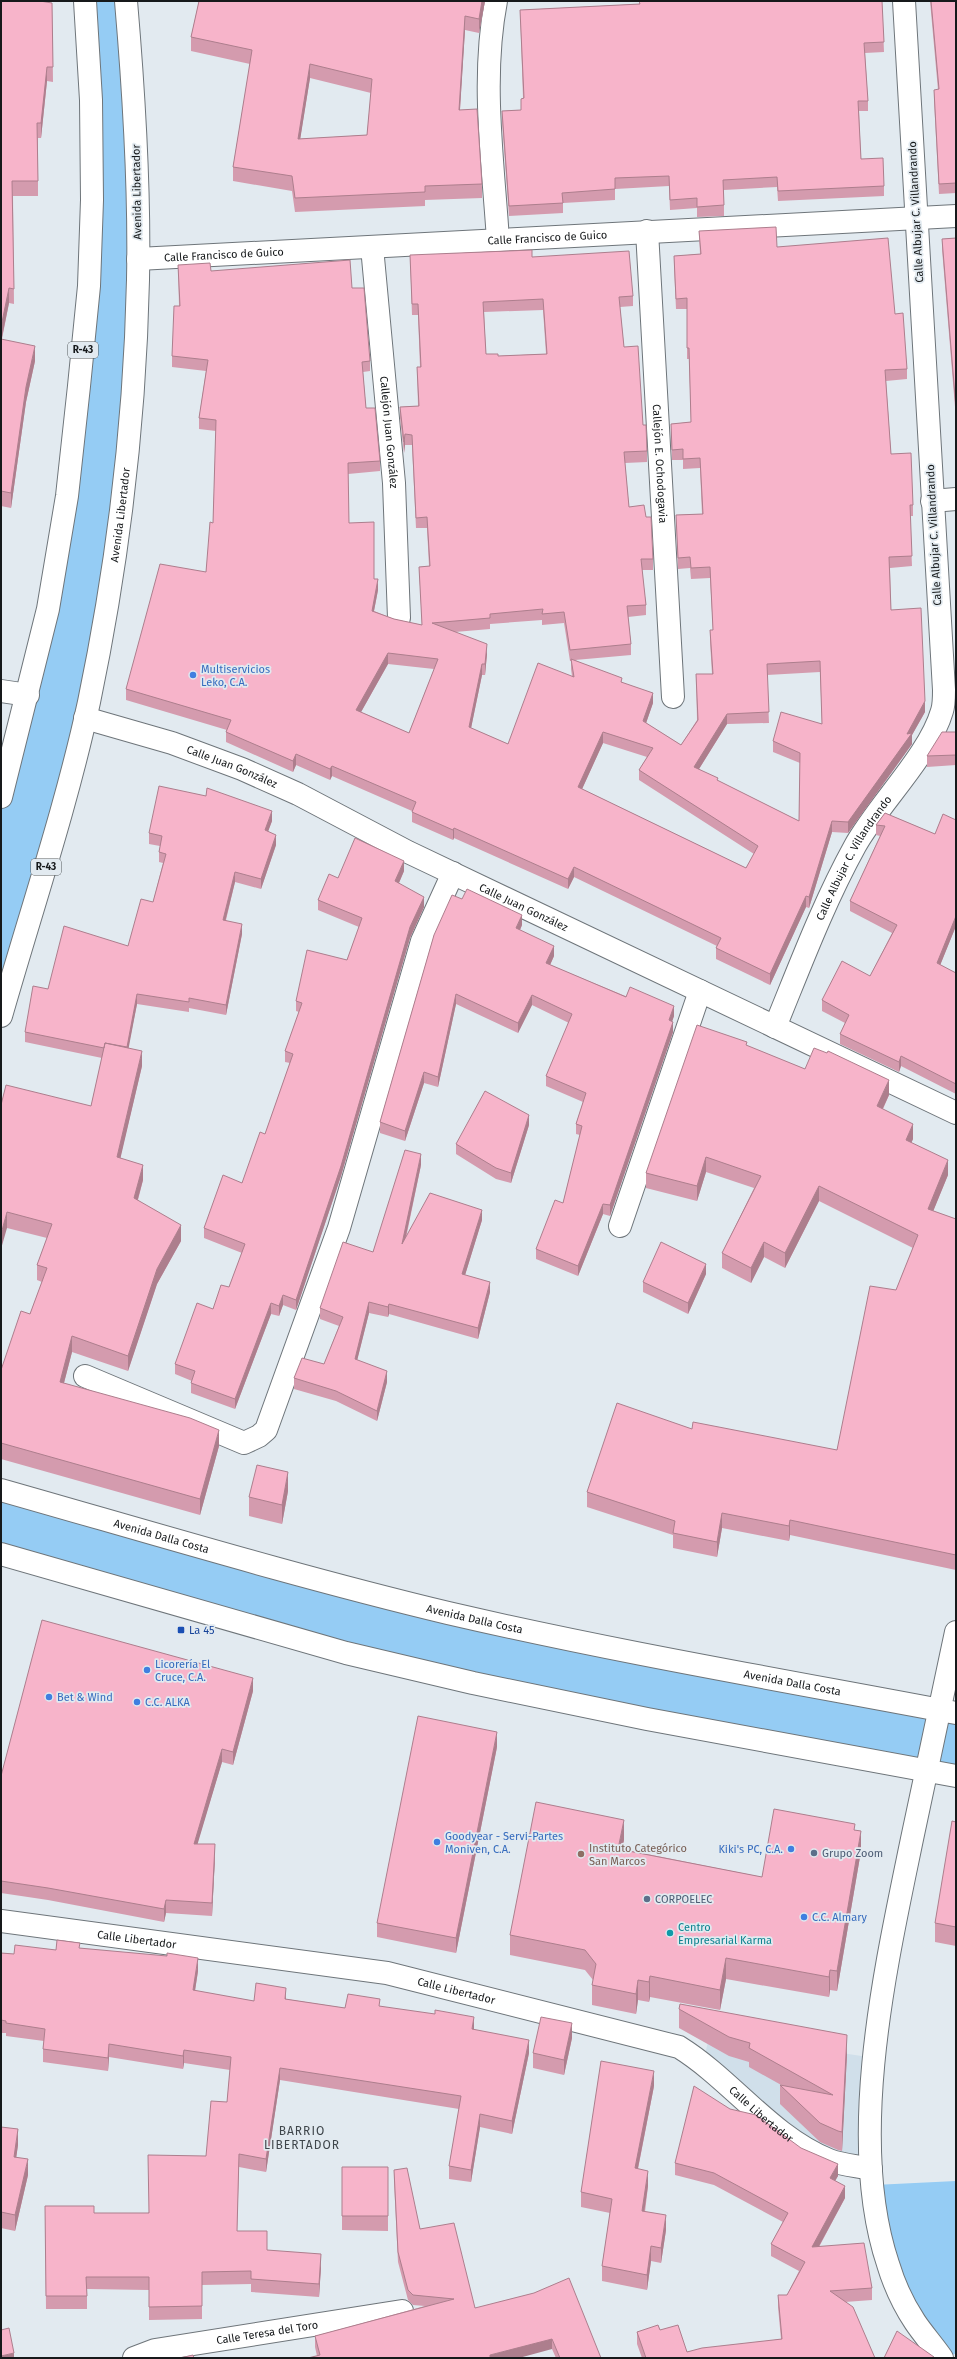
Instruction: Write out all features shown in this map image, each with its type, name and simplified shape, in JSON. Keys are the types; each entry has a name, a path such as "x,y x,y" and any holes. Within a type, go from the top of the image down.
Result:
{"street":[{"name":"R-43","path":"1,797 28,695 48,609 67,496 89,286 92,177 91,100 85,1"},
{"name":"Avenida Libertador","path":"1,1016 70,784 85,718 112,567 129,440 135,351 138,259 138,184 126,1"},
{"path":"496,1 491,30 489,83 498,240"},
{"name":"Calle Albujar C. Villandrando","path":"775,1027 829,897 856,845 918,757 937,725 943,710 944,690 904,1"},
{"name":"Calle Francisco de Guico","path":"138,259 647,231 956,216"},
{"name":"Callejón E. Ochodogavia","path":"647,231 673,697"},
{"name":"Callejón Juan González","path":"372,247 394,483 399,618"},
{"path":"932,501 956,499"},
{"path":"1,692 28,695"},
{"name":"Calle Juan González","path":"85,718 172,743 242,769 340,814 453,874 956,1113"},
{"path":"85,1376 244,1443 259,1436 266,1430 339,1228 422,941 453,874"},
{"path":"620,1226 700,991"},
{"name":"Avenida Dalla Costa","path":"1,1490 278,1569 450,1613 612,1649 948,1712"},
{"path":"1,1554 346,1653 473,1683 647,1719 956,1776"},
{"path":"942,2358 915,2322 900,2294 887,2263 876,2220 871,2169 871,2105 880,2007 894,1927 927,1771 948,1712 956,1632"},
{"name":"Calle Libertador","path":"1,1921 387,1973 679,2047 697,2058 759,2113 796,2142 830,2160 871,2169"},
{"name":"Calle Teresa del Toro","path":"134,2358 155,2350 402,2312"}],"shaded area":[{"path":"85,1 126,1 138,259 101,637 1,1016 1,797 79,386"},
{"path":"1,1490 278,1569 956,1713 956,1776 647,1719 1,1554"},
{"path":"711,2029 801,2047 875,2058 871,2169 830,2160 703,2063"},
{"path":"956,2181 956,2353 948,2358 903,2294 874,2185"}],"building":[{"path":"1,1 40,1 52,3 53,67 47,67 41,123 37,123 38,181 12,181 14,289 9,288 1,327"},
{"path":"199,1 482,1 479,19 465,16 459,110 477,109 482,184 425,186 425,192 295,198 292,176 233,167 252,50 191,37","holes":["310,64 372,79 367,135 298,139"]},
{"path":"639,1 882,1 884,42 864,43 868,101 858,101 861,159 883,158 884,186 778,191 777,177 723,180 724,205 697,207 697,198 670,200 669,176 615,178 615,189 562,193 563,203 509,206 502,111 521,110 521,99 524,98 520,10 640,4"},
{"path":"931,1 956,1 956,183 939,184 934,90 939,89"},
{"path":"776,227 777,247 888,238 895,314 903,313 907,369 885,370 891,454 911,453 913,505 910,505 912,556 889,557 891,610 921,608 925,701 907,734 912,733 848,822 832,821 809,897 806,896 770,974 716,948 721,938 574,867 568,879 454,828 453,830 412,812 416,802 332,766 330,769 296,754 293,761 226,732 231,720 126,689 160,564 206,572 210,522 213,523 216,420 199,418 208,360 172,356 174,306 180,306 178,265 210,263 211,271 350,260 352,288 364,288 370,361 362,362 366,408 375,408 380,461 348,463 349,523 374,522 374,579 378,579 372,611 394,619 422,625 419,567 430,566 427,517 416,518 412,435 405,434 404,442 400,407 419,406 417,367 421,367 418,304 412,304 410,255 532,250 532,257 629,251 633,296 619,297 624,347 638,346 643,425 646,425 647,451 624,452 629,507 644,505 646,517 651,517 653,559 641,559 646,605 627,606 631,644 570,650 564,612 542,614 543,609 490,614 490,618 432,623 487,644 485,664 482,664 469,727 508,744 538,663 574,677 571,659 622,678 621,682 653,693 643,721 681,745 698,720 696,674 713,674 710,630 713,630 710,567 691,568 690,557 678,558 676,515 703,514 700,458 683,459 683,449 672,450 671,424 691,422 689,348 687,348 687,298 676,299 674,256 701,254 699,231","holes":["543,299 547,354 498,356 498,354 486,354 483,302","388,653 438,659 409,733 356,710","820,661 822,724 781,712 773,741 800,753 799,821 694,767 727,714 769,712 767,664","603,732 653,748 639,770 758,846 746,868 578,787"]},
{"path":"956,238 956,408 942,239"},
{"path":"1,339 35,346 26,387 11,493 1,491"},
{"path":"942,732 956,732 956,755 927,756"},
{"path":"159,786 206,796 207,788 272,811 265,830 276,835 261,879 235,872 223,920 242,924 226,1005 189,998 189,1002 137,994 127,1047 105,1043 104,1048 25,1032 33,986 48,989 64,926 128,946 141,899 153,902 166,854 159,852 162,836 149,833"},
{"path":"885,813 935,834 943,814 956,820 956,916 937,963 956,973 956,1084 901,1056 899,1062 840,1034 849,1015 822,1000 842,961 870,976 897,925 850,901 885,826 876,825"},
{"path":"355,838 404,861 395,881 424,897 410,927 341,1166 296,1300 283,1295 279,1306 271,1303 235,1399 191,1383 195,1371 175,1364 197,1303 213,1309 221,1285 229,1287 245,1244 204,1228 223,1175 242,1183 260,1132 265,1134 293,1054 285,1051 302,1003 296,1001 307,950 347,960 362,918 318,900 329,874 338,878"},
{"path":"467,889 522,915 516,928 554,946 546,963 626,997 630,987 674,1006 669,1020 673,1022 610,1205 603,1204 578,1266 536,1249 555,1200 563,1203 582,1126 576,1124 586,1093 546,1076 572,1014 532,995 518,1023 456,994 438,1077 424,1072 405,1131 380,1122 434,935 452,895 462,899"},
{"path":"697,1025 747,1042 746,1045 805,1069 814,1048 827,1053 828,1051 889,1080 877,1106 913,1124 906,1140 948,1160 928,1209 956,1219 956,1555 790,1520 789,1526 722,1513 717,1542 673,1533 675,1521 587,1492 617,1403 692,1429 693,1422 837,1450 870,1286 896,1290 918,1235 819,1186 785,1253 764,1242 751,1268 722,1253 761,1176 706,1157 697,1186 646,1173"},
{"path":"105,1043 142,1051 117,1157 143,1165 134,1198 181,1225 157,1269 128,1356 72,1336 60,1382 190,1418 219,1430 200,1499 1,1443 1,1370 21,1311 30,1314 47,1268 37,1265 52,1224 7,1212 1,1234 1,1105 6,1085 91,1106"},
{"path":"485,1091 529,1115 511,1173 496,1168 456,1144"},
{"path":"405,1150 421,1154 402,1244 430,1193 482,1210 462,1274 490,1282 478,1328 389,1304 388,1307 369,1302 355,1359 387,1371 377,1411 336,1391 294,1378 302,1358 324,1364 343,1317 320,1308 343,1242 373,1252"},
{"path":"661,1242 706,1264 688,1303 643,1282"},
{"path":"257,1465 288,1472 282,1505 249,1497"},
{"path":"42,1620 253,1678 233,1752 222,1749 194,1844 215,1844 212,1903 166,1900 164,1909 1,1881 1,1776"},
{"name":"Goodyear - Servi-Partes Moniven, C.A.","path":"418,1716 497,1732 456,1938 377,1923"},
{"path":"536,1802 624,1820 618,1849 762,1877 774,1809 855,1824 854,1830 861,1831 837,1971 830,1970 829,1977 726,1958 720,1990 650,1976 649,1982 638,1980 636,1994 592,1985 596,1964 585,1950 510,1935"},
{"path":"952,1821 956,1822 956,1927 935,1923"},
{"path":"57,1940 80,1943 79,1948 167,1956 167,1953 198,1958 193,1990 254,2001 256,1983 286,1988 285,1999 345,2008 348,1994 380,1999 379,2006 435,2014 435,2010 474,2017 472,2029 529,2040 512,2121 480,2114 471,2170 449,2166 461,2096 280,2068 266,2159 239,2154 237,2231 267,2231 267,2250 321,2254 319,2284 251,2279 251,2271 202,2272 202,2306 149,2307 149,2277 86,2277 87,2296 46,2296 45,2206 94,2206 94,2213 149,2213 148,2155 206,2156 211,2101 227,2102 231,2057 184,2050 183,2056 109,2044 108,2058 43,2049 45,2029 6,2023 6,2021 1,2020 1,1953 14,1954 15,1945 56,1950"},
{"path":"680,2004 847,2035 842,2132 820,2123 780,2085 833,2095 749,2048 750,2043 729,2037 679,2009"},
{"path":"541,2017 572,2023 564,2060 533,2053"},
{"path":"601,2061 654,2071 635,2168 648,2171 642,2211 666,2215 661,2248 651,2246 647,2275 602,2266 612,2199 581,2192"},
{"path":"694,2086 730,2109 756,2115 801,2148 838,2164 830,2178 845,2186 812,2247 864,2243 872,2288 830,2291 853,2307 875,2358 646,2358 637,2332 658,2325 660,2330 678,2325 687,2352 702,2348 782,2339 778,2295 787,2295 805,2262 771,2244 788,2213 714,2173 675,2163"},
{"path":"1,2127 18,2129 14,2157 28,2159 15,2215 1,2212"},
{"path":"342,2167 388,2167 388,2216 342,2216"},
{"path":"407,2168 420,2229 454,2223 475,2308 534,2293 569,2278 601,2358 560,2358 552,2339 490,2355 490,2358 308,2358 320,2355 315,2336 454,2299 413,2295 408,2290 398,2252 394,2170"},
{"path":"9,2328 14,2353 1,2356 1,2330"},
{"path":"897,2331 934,2357 934,2358 884,2358"},
{"path":"193,2355 194,2358 180,2358"}],"place":[{"name":"Multiservicios Leko, C.A.","path":"193,675"},
{"name":"La 45","path":"181,1630"},
{"name":"Licorería El Cruce, C.A.","path":"147,1670"},
{"name":"Bet & Wind","path":"49,1697"},
{"name":"C.C. ALKA","path":"137,1702"},
{"name":"Goodyear - Servi-Partes Moniven, C.A.","path":"437,1842"},
{"name":"Kiki's PC, C.A.","path":"791,1849"},
{"name":"Grupo Zoom","path":"814,1853"},
{"name":"Instituto Categórico San Marcos","path":"581,1854"},
{"name":"CORPOELEC","path":"647,1899"},
{"name":"C.C. Almary","path":"804,1917"},
{"name":"Centro Empresarial Karma","path":"670,1933"}],"district":[{"name":"BARRIO LIBERTADOR","path":"302,2138"}]}
